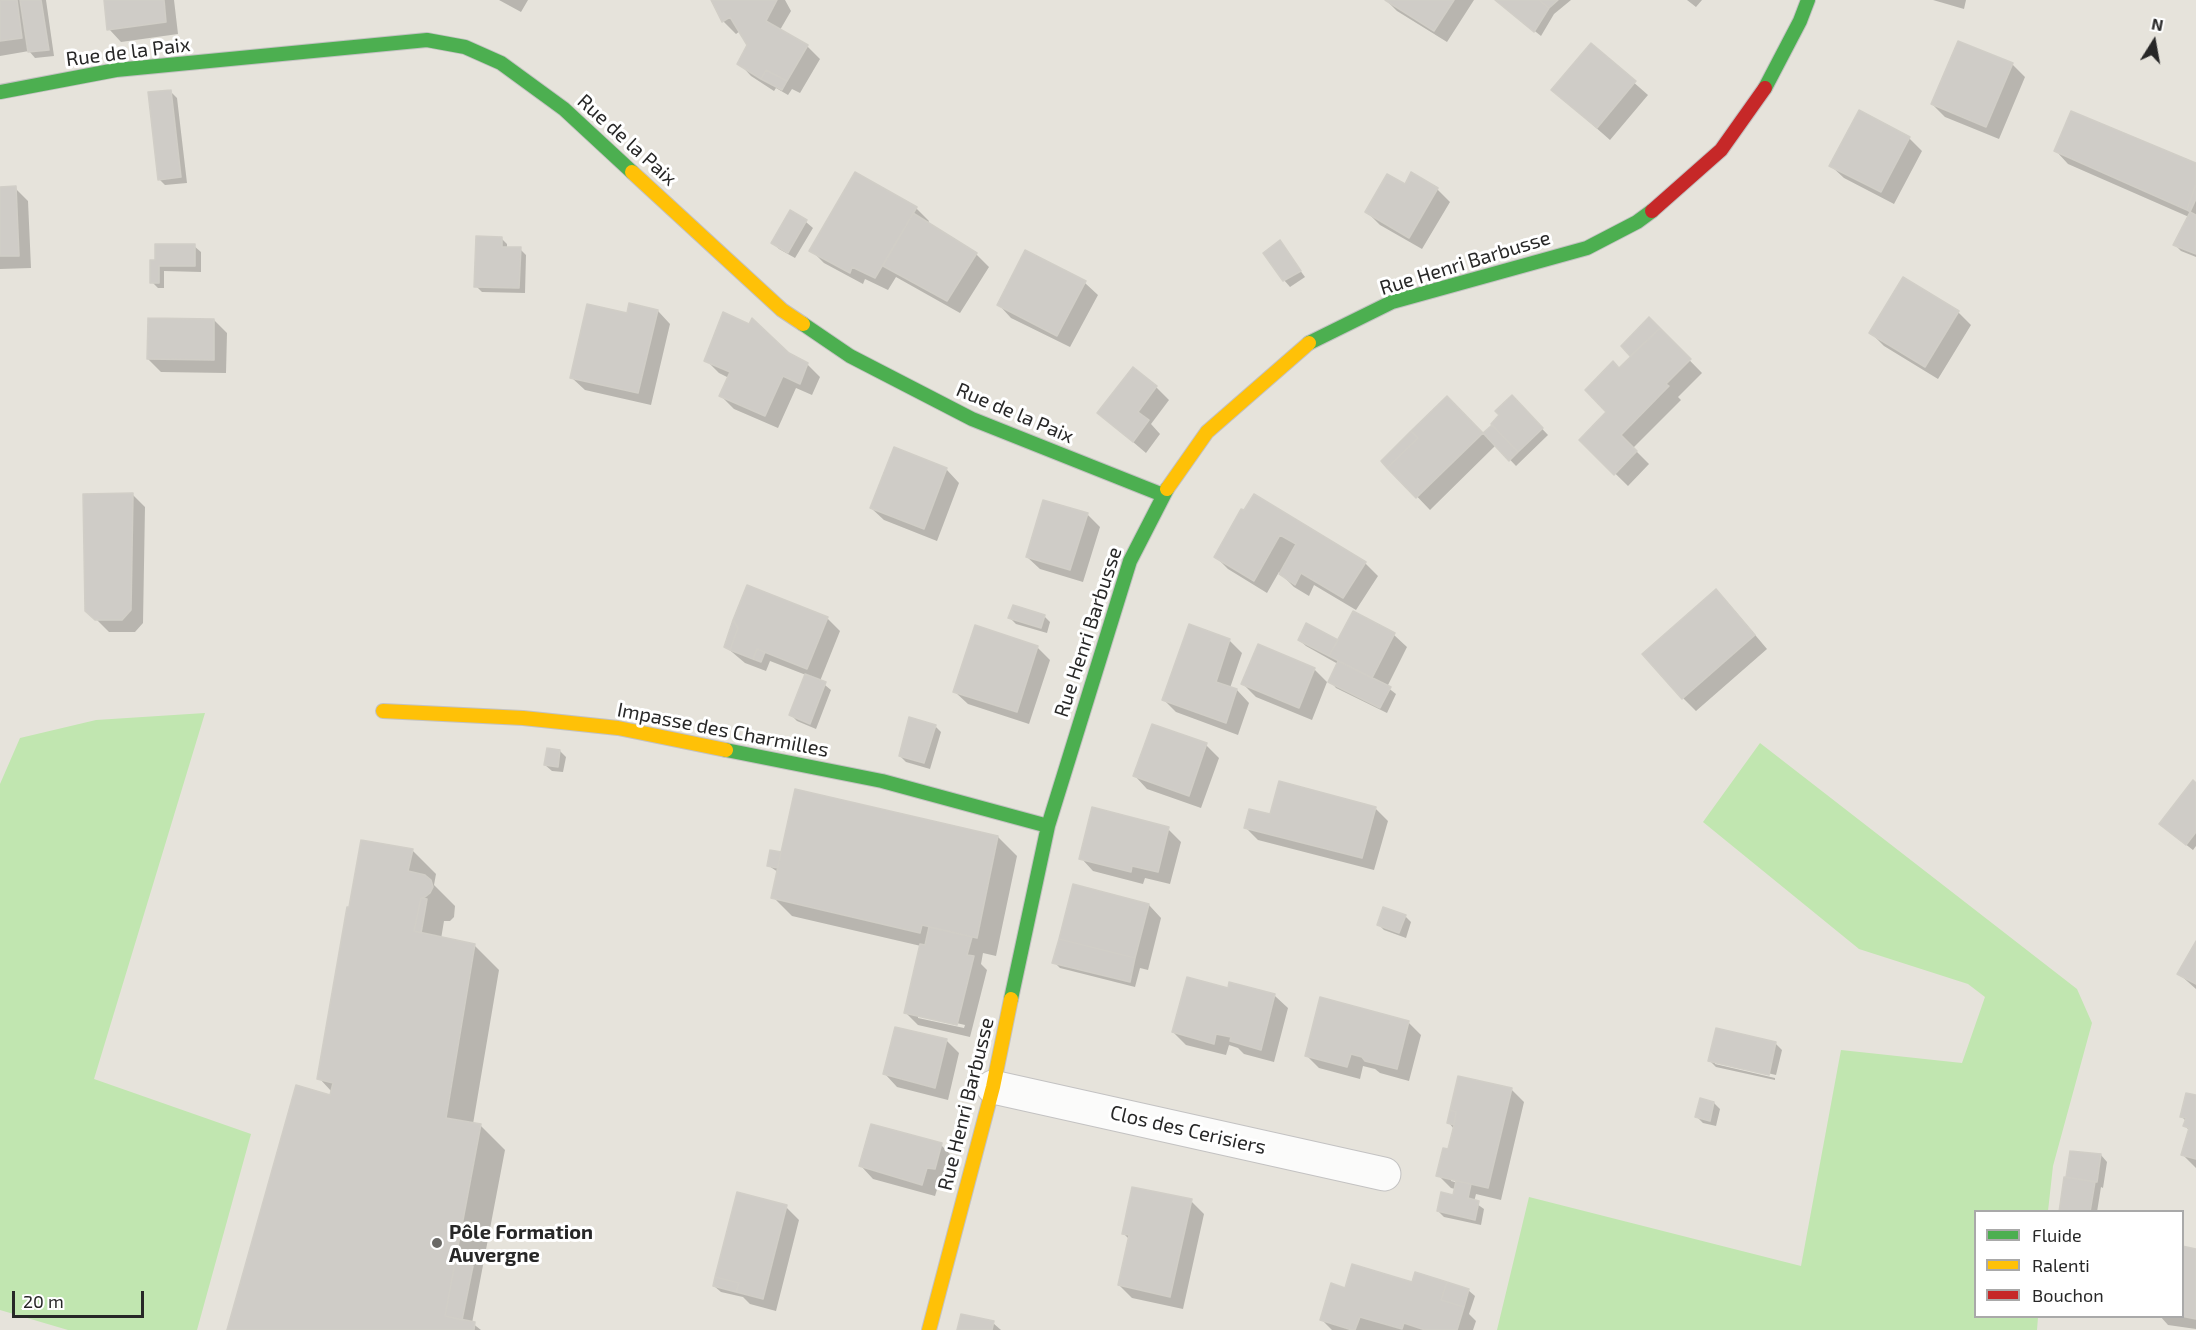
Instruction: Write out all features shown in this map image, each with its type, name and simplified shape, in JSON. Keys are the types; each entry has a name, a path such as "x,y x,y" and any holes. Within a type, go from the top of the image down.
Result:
{"street":[{"name":"Rue Henri Barbusse","path":"929,1330 993,1087 1048,826 1130,561 1163,495 1207,432 1308,343 1392,302 1587,248 1637,222 1661,204 1721,150 1770,81 1808,0"},
{"name":"Rue de la Paix","path":"0,92 116,70 427,40 465,47 501,63 564,110 782,310 850,356 972,418 1163,495"},
{"name":"Impasse des Charmilles","path":"383,711 523,718 618,728 882,781 1048,826"},
{"name":"Clos des Cerisiers","path":"993,1087 1384,1174"}],"green space":[{"path":"205,713 94,1079 251,1134 197,1330 68,1330 0,1310 0,784 20,738 96,720"},
{"path":"1760,743 2077,989 2092,1023 2053,1166 2048,1210 1974,1210 1974,1318 2038,1318 2037,1330 1497,1330 1529,1197 1801,1266 1841,1050 1962,1063 1985,997 1968,984 1859,949 1703,822"}],"building":[{"path":"0,0 17,0 22,38 0,41"},
{"path":"20,0 41,0 49,50 28,52"},
{"path":"104,0 164,0 166,22 107,30"},
{"path":"711,0 777,0 766,21 808,45 787,81 766,70 761,79 737,64 747,45 730,17 722,22"},
{"path":"1385,0 1454,0 1434,31"},
{"path":"1495,0 1539,0 1549,8 1534,32"},
{"path":"1539,0 1558,0 1549,8"},
{"path":"1958,41 2013,63 1986,127 1931,104"},
{"path":"1591,43 1636,81 1597,128 1551,90"},
{"path":"766,70 787,81 782,90 761,79"},
{"path":"171,90 181,177 158,180 148,92"},
{"path":"1859,110 1910,137 1881,192 1829,166"},
{"path":"2071,111 2196,163 2196,184 2187,210 2054,151"},
{"path":"855,172 917,207 875,278 852,267 850,273 809,251"},
{"path":"1411,172 1438,188 1409,238 1365,212 1387,174 1405,184"},
{"path":"2196,184 2196,199 2190,212 2187,210"},
{"path":"16,186 19,256 0,256 0,187"},
{"path":"790,210 807,220 788,253 771,243"},
{"path":"2190,212 2196,215 2196,254 2173,245"},
{"path":"913,213 977,253 947,301 883,266"},
{"path":"476,236 502,237 502,247 521,247 519,288 474,287"},
{"path":"1280,240 1301,271 1283,281 1263,253"},
{"path":"155,244 195,244 195,266 159,266 159,283 150,283 150,260 155,260"},
{"path":"1025,250 1086,281 1057,336 997,305"},
{"path":"1903,277 1959,311 1925,367 1869,333"},
{"path":"629,303 658,310 638,393 570,378 587,304 627,313"},
{"path":"723,312 749,324 752,318 789,353 808,363 800,384 783,376 765,416 719,396 730,372 704,361"},
{"path":"1649,317 1660,328 1630,356 1621,346"},
{"path":"148,318 214,319 214,360 147,359"},
{"path":"1660,328 1691,359 1666,384 1669,386 1621,435 1637,451 1614,475 1579,440 1606,412 1585,390 1613,361 1619,368"},
{"path":"1133,367 1157,386 1138,412 1149,420 1133,442 1097,413"},
{"path":"1512,395 1543,428 1518,452 1491,424 1499,415 1495,411"},
{"path":"1447,396 1483,433 1416,498 1387,468 1418,438 1411,431"},
{"path":"1492,425 1518,452 1509,461 1483,433"},
{"path":"1411,431 1418,438 1387,468 1381,461"},
{"path":"894,447 947,468 924,529 870,508"},
{"path":"133,493 131,610 122,620 95,620 85,611 83,494"},
{"path":"1254,494 1366,562 1343,598 1301,573 1295,585 1279,574 1296,544 1280,535 1254,581 1214,557 1241,509 1244,510"},
{"path":"1043,500 1088,513 1070,570 1026,557"},
{"path":"747,585 828,617 807,669 757,649 753,659 730,650 738,628 733,620"},
{"path":"1716,589 1755,635 1682,699 1642,654"},
{"path":"1013,605 1045,615 1041,628 1008,618"},
{"path":"1353,611 1395,633 1372,678 1329,656"},
{"path":"733,620 738,628 730,650 724,647"},
{"path":"1306,623 1338,640 1329,656 1298,640"},
{"path":"1189,624 1230,639 1216,682 1237,689 1226,723 1162,700"},
{"path":"975,625 1038,646 1017,712 953,692"},
{"path":"1258,644 1315,668 1299,708 1241,684"},
{"path":"757,649 765,652 761,662 753,659"},
{"path":"1338,661 1391,687 1380,708 1328,682"},
{"path":"805,674 826,682 810,724 789,715"},
{"path":"909,717 936,725 924,763 899,756"},
{"path":"1152,724 1207,743 1189,796 1133,776"},
{"path":"547,748 560,750 558,767 544,765"},
{"path":"2193,780 2196,783 2196,832 2186,845 2159,824"},
{"path":"1279,781 1376,807 1362,858 1244,828 1249,809 1270,814"},
{"path":"795,789 998,836 977,938 922,925 920,933 771,898"},
{"path":"1092,807 1169,827 1158,872 1132,866 1131,872 1079,859"},
{"path":"361,840 413,849 408,871 425,875 431,880 433,887 430,893 421,898 414,931 475,944 446,1118 481,1124 445,1316 475,1322 474,1330 227,1330 296,1085 330,1095 333,1083 317,1079"},
{"path":"770,850 781,852 778,868 767,866"},
{"path":"1073,884 1149,904 1135,958 1059,939"},
{"path":"421,898 427,899 421,933 414,931"},
{"path":"1383,907 1406,915 1399,933 1377,925"},
{"path":"929,927 972,937 967,955 974,956 957,1025 904,1013 920,944 925,945"},
{"path":"1059,939 1135,958 1130,982 1052,963"},
{"path":"2196,941 2196,984 2177,974"},
{"path":"1187,977 1228,988 1229,982 1275,994 1261,1050 1230,1041 1231,1037 1216,1034 1214,1044 1172,1032"},
{"path":"1320,997 1409,1021 1397,1069 1365,1061 1362,1057 1351,1054 1347,1067 1305,1056"},
{"path":"895,1027 947,1039 935,1088 883,1074"},
{"path":"1716,1028 1776,1042 1769,1075 1708,1061"},
{"path":"1458,1076 1512,1088 1488,1188 1436,1176 1443,1148 1448,1149 1454,1125 1456,1112 1450,1110"},
{"path":"2186,1093 2196,1095 2196,1159 2181,1155 2189,1128 2183,1126 2186,1118 2180,1117"},
{"path":"1700,1098 1714,1102 1710,1121 1695,1117"},
{"path":"1450,1110 1456,1112 1454,1125 1447,1123"},
{"path":"871,1124 942,1143 935,1169 927,1168 922,1185 859,1166"},
{"path":"2070,1151 2101,1154 2097,1182 2066,1177"},
{"path":"2064,1177 2095,1182 2090,1210 2059,1210"},
{"path":"1456,1181 1471,1184 1468,1198 1479,1201 1475,1220 1437,1211 1441,1192 1453,1195"},
{"path":"1132,1187 1192,1199 1170,1297 1118,1285 1129,1235 1122,1234"},
{"path":"737,1192 787,1205 763,1299 736,1292 739,1283 715,1277"},
{"path":"2184,1246 2196,1249 2196,1319 2184,1317"},
{"path":"455,1262 473,1266 462,1320 445,1316"},
{"path":"1352,1264 1412,1282 1415,1272 1447,1282 1441,1300 1464,1307 1457,1330 1425,1330 1404,1323 1402,1329 1360,1317 1355,1330 1352,1330 1320,1320 1331,1283 1345,1288"},
{"path":"715,1277 739,1283 736,1292 713,1286"},
{"path":"1447,1282 1469,1289 1464,1307 1441,1300"},
{"path":"961,1314 994,1321 992,1330 957,1330"}],"traffic: fast":[{"path":"1765,88 1800,21 1808,0"},
{"path":"0,92 116,70 427,40 465,47 501,63 564,109 632,172"},
{"path":"1309,343 1392,302 1587,248 1637,222 1652,211"},
{"path":"803,324 850,356 972,419 1163,495"},
{"path":"1011,999 1048,826 1130,561 1167,489"},
{"path":"726,750 882,781 1048,826"}],"traffic: slow":[{"path":"632,172 782,310 803,324"},
{"path":"1167,489 1207,432 1309,343"},
{"path":"383,711 523,718 618,728 726,750"},
{"path":"929,1330 993,1087 1011,999"}],"traffic: jam":[{"path":"1652,211 1721,150 1765,88"}],"place":[{"name":"Pôle Formation Auvergne","path":"437,1243"}]}
